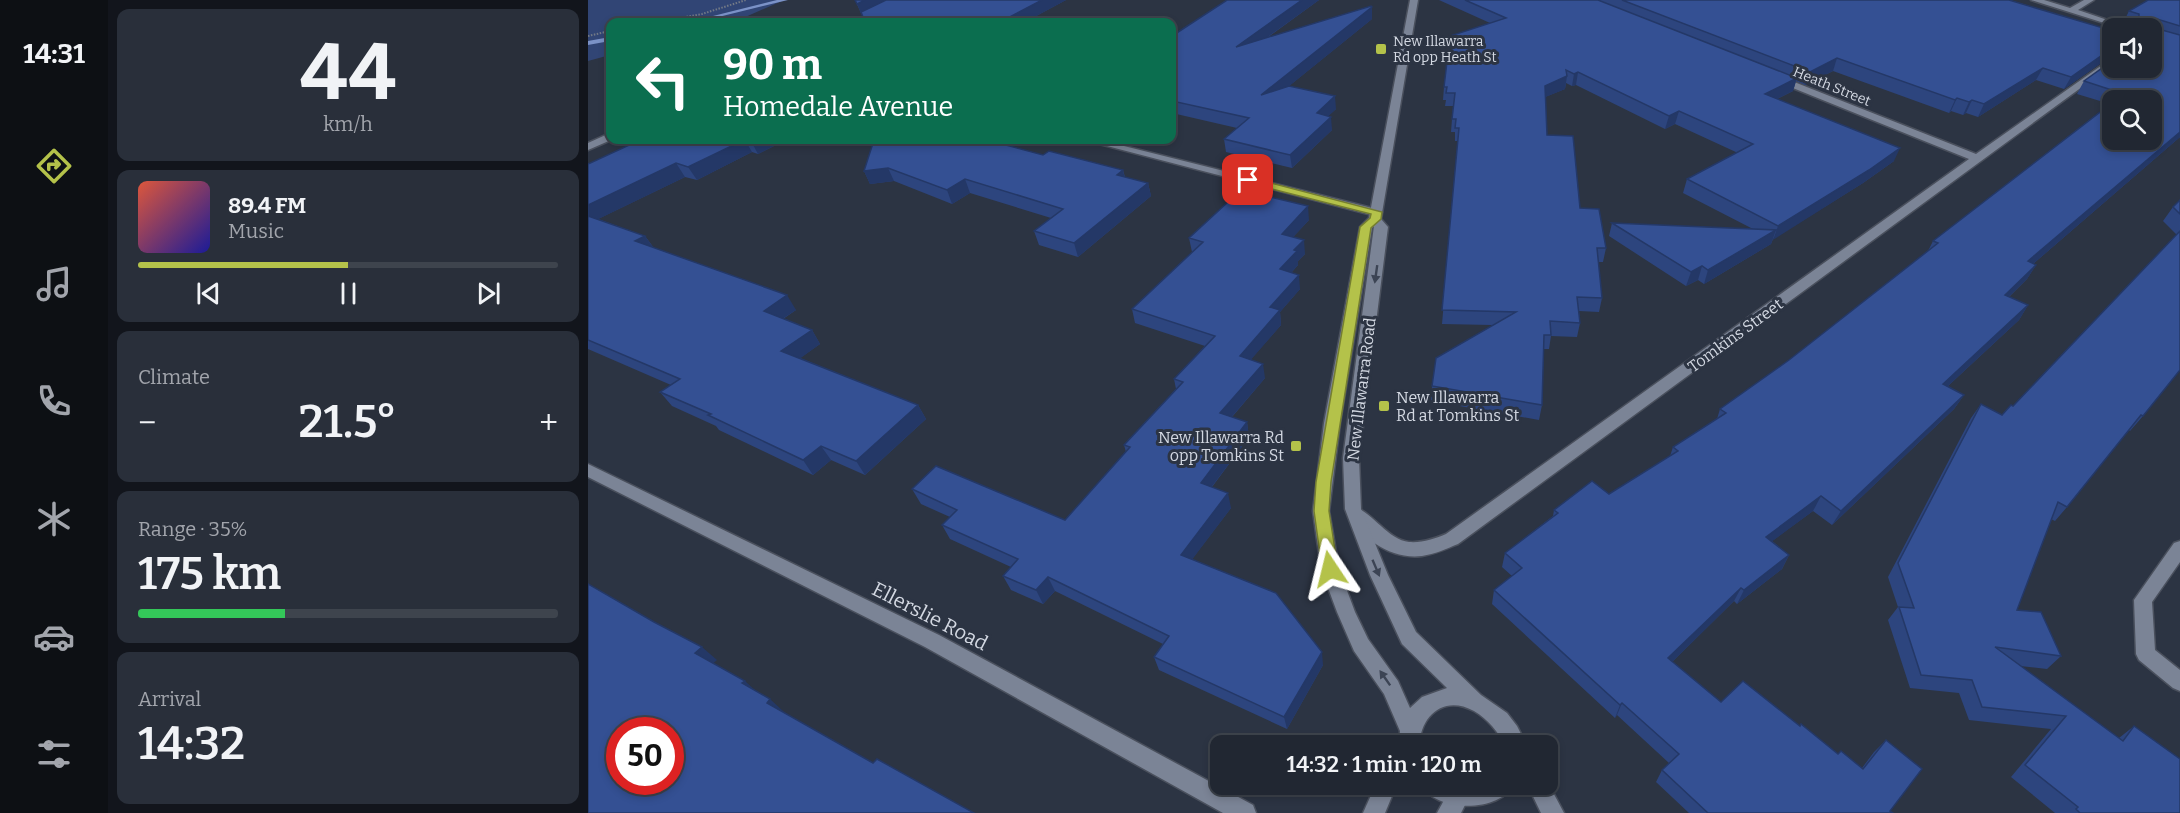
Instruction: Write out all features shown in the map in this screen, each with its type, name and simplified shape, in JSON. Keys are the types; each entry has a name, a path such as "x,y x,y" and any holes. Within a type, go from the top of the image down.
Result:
{"street":[{"path":"866,18 907,0"},
{"name":"New Illawarra Road","path":"1406,735 1391,688 1361,645 1346,612 1330,569 1321,511 1332,423 1366,227 1376,216 1414,0"},
{"path":"2035,0 2102,20"},
{"path":"2072,10 2090,0"},
{"name":"Tomkins Street","path":"1353,510 1375,535 1396,548 1430,549 1468,530 2102,68"},
{"name":"Heath Street","path":"1766,75 1976,158"},
{"path":"588,147 606,138"},
{"path":"1104,144 1376,216"},
{"name":"New Illawarra Road","path":"1376,216 1382,227 1351,458 1353,510 1379,575 1409,638 1475,702 1499,719 1510,735"},
{"name":"Ellerslie Road","path":"588,470 932,641 1245,813"},
{"path":"2180,548 2143,600 2146,654 2180,682"},
{"path":"1410,735 1417,712 1431,702 1456,696 1475,702"},
{"path":"1374,813 1382,795"},
{"path":"1446,795 1462,807 1489,795"},
{"path":"1543,795 1553,813"}],"path":[{"path":"680,18 702,14 746,0"},
{"path":"588,36 606,32"}],"shaded area":[{"path":"588,0 784,0 743,18 606,18 606,56 588,61"}],"building":[{"path":"886,0 1042,0 1008,18 863,18 861,12"},
{"path":"1227,0 1302,0 1236,47 1372,7 1261,95 1289,86 1335,96 1317,113 1331,117 1290,155 1224,139 1249,118 1176,102 1176,33"},
{"path":"1465,0 1598,0 1797,78 1765,94 1900,148 1869,170 1778,226 1687,179 1753,144 1679,111 1669,116 1578,72 1574,74 1566,70 1567,76 1545,86 1547,135 1573,136 1580,208 1599,209 1606,248 1597,248 1602,298 1577,297 1580,323 1550,321 1551,335 1544,335 1542,405 1432,386 1436,358 1516,312 1442,310 1459,128 1455,128 1456,119 1452,119 1455,93 1446,93 1447,87 1444,87 1450,36 1506,18"},
{"path":"1622,0 2009,0 2102,28 2102,55 2071,77 2043,68 1984,104 1972,100 1969,102 1957,98 1955,100 1837,58 1810,72"},
{"path":"2148,0 2180,0 2180,26 2162,21 2162,18 2139,18 2139,14 2129,11"},
{"path":"2162,30 2180,35 2180,132 2162,147 2162,90 2112,90 2084,81 2102,68 2102,78 2162,78"},
{"path":"2102,111 2102,150 2159,150 2028,261 2036,265 2005,295 2028,305 1943,384 1964,395 1841,511 1821,496 1766,537 1789,555 1744,590 1741,588 1668,658 1721,702 1743,681 1838,754 1841,751 1863,769 1886,740 1922,769 1890,811 1893,813 1708,813 1662,770 1679,754 1622,703 1620,705 1494,590 1522,568 1505,553 1558,513 1554,510 1592,481 1609,494 1678,451 1673,447 1726,413 1720,409 1789,360 1938,243 1933,241"},
{"path":"631,144 736,144 688,167 676,163 588,205 588,164"},
{"path":"873,144 1002,144 1043,155 1049,151 1123,170 1117,175 1148,183 1074,243 1034,231 1063,209 965,179 947,190 888,168 864,171"},
{"path":"1241,190 1308,206 1282,234 1304,240 1280,269 1299,275 1270,307 1280,310 1240,356 1263,364 1220,413 1247,422 1201,483 1228,493 1181,555 1276,593 1322,652 1284,717 1154,657 1169,636 1048,577 1036,590 1003,576 1018,559 942,525 957,510 912,489 936,466 1065,520 1130,447 1124,445 1183,382 1174,379 1215,336 1132,309 1203,242 1189,238"},
{"path":"2180,200 2180,214 2173,207"},
{"path":"588,216 645,236 635,241 787,295 764,311 812,330 781,351 918,405 856,461 821,446 803,460 708,415 711,414 660,392 680,379 588,340"},
{"path":"1612,223 1776,230 1708,270 1702,266 1691,272"},
{"path":"2180,231 2180,370 2067,507 2058,502 2017,610 2041,612 2061,656 1995,647 2123,741 2134,726 2180,759 2180,813 2080,813 2076,809 2078,807 2025,765 2066,716 1982,707 1972,680 1921,675 1899,607 1914,608 1898,563 1981,404 2002,415 2011,405 2013,406"},
{"path":"588,584 702,647 695,653 745,681 742,683 770,699 767,703 873,763 877,759 974,813 588,813"}],"waterway":[{"path":"709,18 785,0"},
{"path":"588,43 606,40"}],"place":[{"name":"New Illawarra Rd opp Heath St","path":"1381,49"},
{"name":"New Illawarra Rd at Tomkins St","path":"1384,406"},
{"name":"New Illawarra Rd opp Tomkins St","path":"1296,446"}],"route":[{"path":"1248,180 1376,212 1375,219 1366,227 1323,482 1321,511 1325,549 1330,569"}]}
